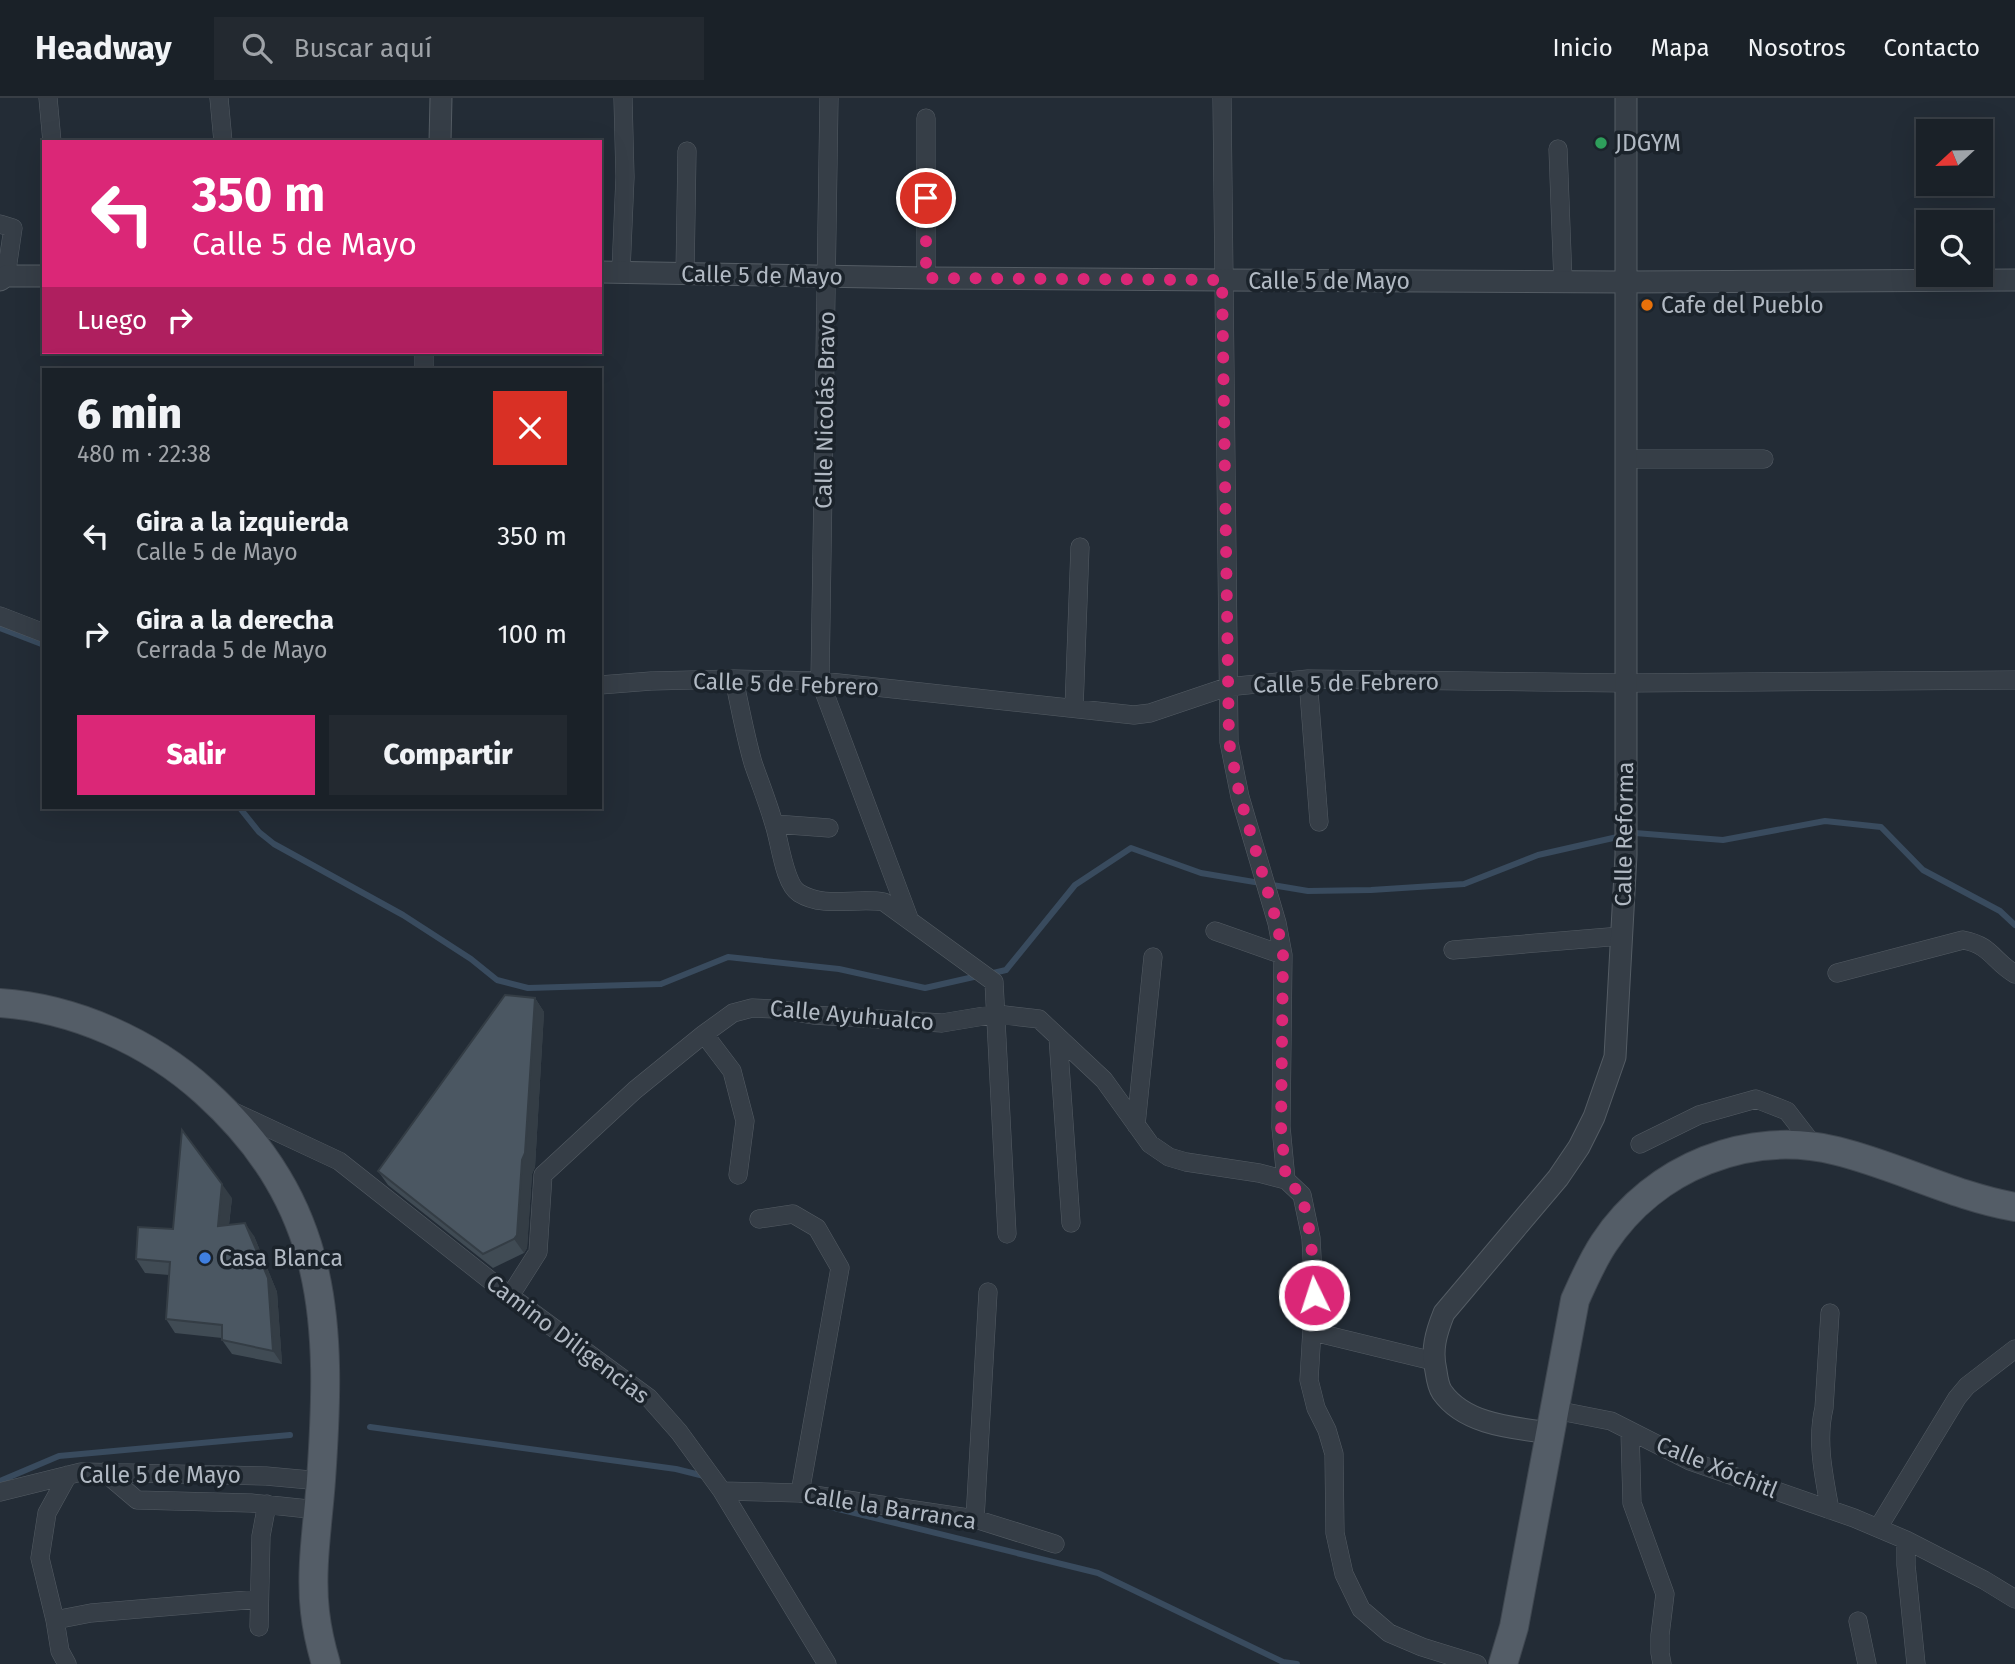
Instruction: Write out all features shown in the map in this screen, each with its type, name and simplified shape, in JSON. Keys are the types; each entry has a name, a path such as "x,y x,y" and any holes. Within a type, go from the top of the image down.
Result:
{"main road":[{"path":"0,1003 50,1010 82,1019 110,1031 171,1065 220,1105 245,1133 276,1175 293,1208 310,1252 322,1306 325,1342 314,1611 326,1664"},
{"path":"1503,1664 1514,1628 1575,1300 1604,1242 1637,1204 1673,1176 1716,1155 1773,1146 1814,1146 1859,1157 1941,1186 2015,1207"}],"street":[{"path":"48,98 52,140"},
{"path":"219,98 223,140"},
{"path":"440,140 441,98"},
{"path":"611,272 625,177 622,98"},
{"name":"Calle Nicolás Bravo","path":"820,681 829,98"},
{"path":"1222,98 1229,742 1240,797 1277,923 1283,955 1281,1127 1286,1180 1302,1195 1311,1238 1314,1332 1309,1380 1316,1408 1327,1430 1334,1454 1335,1533 1344,1574 1361,1609 1389,1633 1422,1647 1477,1664"},
{"name":"Calle Reforma","path":"1553,1421 1508,1427 1478,1419 1455,1407 1440,1390 1433,1361 1435,1335 1444,1313 1558,1178 1579,1147 1594,1117 1615,1057 1626,855 1626,98"},
{"path":"926,118 926,278"},
{"path":"1558,149 1563,282"},
{"path":"685,274 687,151"},
{"path":"0,224 13,228 2,277 42,276"},
{"name":"Calle 5 de Mayo","path":"611,272 926,278 1563,282 2015,280"},
{"path":"1626,459 1764,459"},
{"path":"1074,708 1080,547"},
{"path":"0,616 42,632"},
{"path":"734,679 754,764 775,824 789,881 796,892 810,899 831,902 884,902 994,982 1007,1234"},
{"name":"Calle 5 de Febrero","path":"602,685 734,679 820,681 1134,715 1150,713 1227,687 1308,679 1626,683 2015,680"},
{"path":"1308,679 1319,822"},
{"path":"820,681 910,921"},
{"path":"775,824 829,828"},
{"path":"1215,931 1283,955"},
{"path":"1453,950 1622,936"},
{"path":"1837,973 1963,940 1976,942 1987,948 2001,965 2015,974"},
{"path":"1136,1125 1153,957"},
{"name":"Calle Ayuhualco","path":"510,1296 538,1252 543,1175 635,1090 704,1034 733,1013 752,1008 813,1015 942,1023 996,1014 1039,1019 1104,1080 1150,1144 1168,1157 1286,1180"},
{"path":"704,1034 732,1070 745,1121 738,1175"},
{"path":"1058,1037 1071,1223"},
{"path":"1640,1144 1699,1115 1756,1100 1787,1111 1814,1146"},
{"name":"Camino Diligencias","path":"220,1105 339,1161 510,1296 649,1398 726,1491 827,1664"},
{"path":"759,1219 793,1214 817,1228 840,1268 797,1493"},
{"path":"975,1519 988,1292"},
{"path":"1830,1313 1821,1421 1822,1461 1830,1510"},
{"path":"1314,1332 1433,1361"},
{"path":"1878,1528 1966,1385 2015,1349"},
{"name":"Calle Xóchitl","path":"1553,1421 1611,1421 1690,1461 1906,1540 2015,1599"},
{"path":"1630,1431 1632,1503 1663,1586 1665,1600 1660,1635 1662,1664"},
{"name":"Calle 5 de Mayo","path":"0,1492 81,1472 266,1476 321,1481"},
{"path":"104,1472 137,1500 267,1504 318,1510"},
{"path":"67,1664 60,1651 40,1558 47,1513 68,1475"},
{"name":"Calle la Barranca","path":"726,1491 797,1493 975,1519 1055,1544"},
{"path":"259,1627 261,1536 267,1504"},
{"path":"1906,1540 1916,1664"},
{"path":"55,1620 91,1613 258,1598"},
{"path":"1858,1621 1867,1664"}],"building":[{"path":"505,995 535,998 525,1153 522,1160 517,1235 483,1254 378,1171"},
{"name":"Casa Blanca","path":"182,1130 222,1184 218,1226 245,1223 268,1278 273,1351 222,1340 222,1325 166,1319 170,1262 136,1259 138,1227 173,1229"}],"waterway":[{"path":"0,628 42,644"},
{"path":"241,809 259,832 274,844 403,915 471,959 497,980 528,988 661,984 728,957 839,969 925,988 978,976"},
{"path":"989,974 1006,970 1075,885 1131,848 1201,873 1308,891 1371,890 1464,884 1538,855 1635,833 1723,840 1825,821 1881,827 1923,870 2000,911 2015,925"},
{"path":"370,1427 676,1469 708,1477"},
{"path":"0,1481 59,1456 290,1435"},
{"path":"814,1503 1098,1573 1283,1662 1297,1664"}],"place":[{"name":"JDGYM","path":"1601,143"},
{"name":"Cafe del Pueblo","path":"1647,305"},
{"name":"Casa Blanca","path":"205,1258"}],"route":[{"path":"926,198 926,278 1222,280 1229,742 1240,797 1277,923 1283,955 1281,1127 1286,1180 1302,1195 1311,1238 1314,1295"}]}
